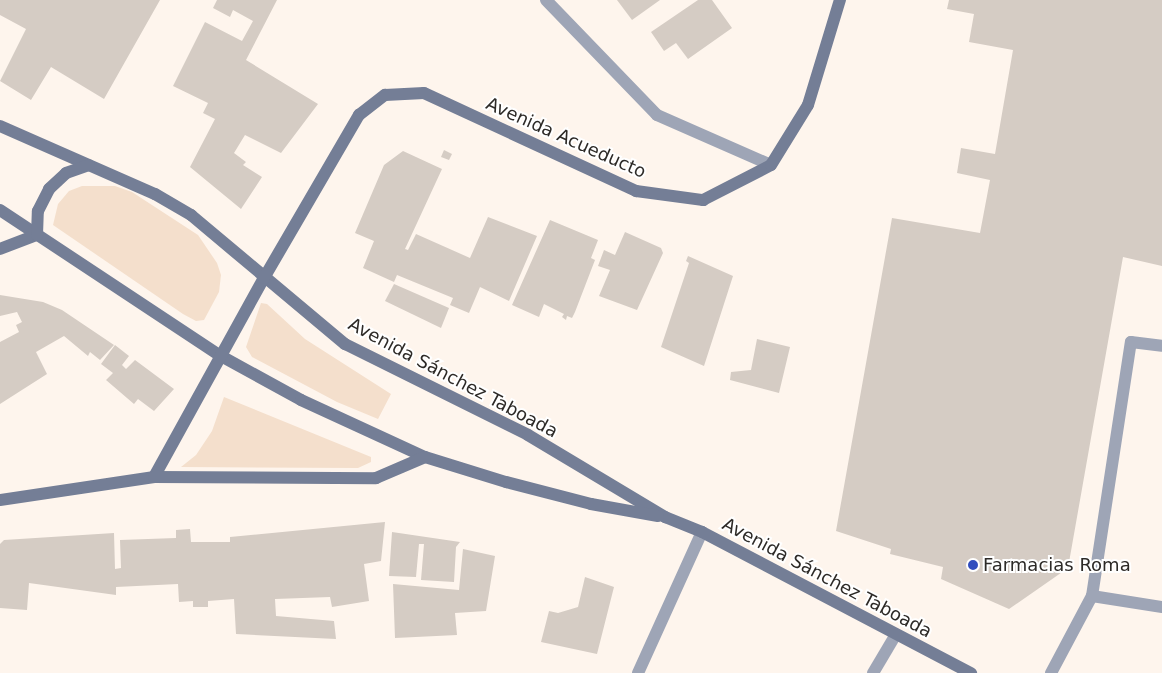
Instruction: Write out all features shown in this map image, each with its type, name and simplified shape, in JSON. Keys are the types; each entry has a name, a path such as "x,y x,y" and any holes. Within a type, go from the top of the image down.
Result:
{"main road":[{"path":"771,164 808,105 840,0"},
{"name":"Avenida Acueducto","path":"154,477 264,278 359,115 386,95 424,93 636,191 703,200 771,164"},
{"name":"Avenida Sánchez Taboada","path":"0,126 155,194 191,215 235,249 264,278 345,344 528,435 665,517 702,532 896,636 971,673"},
{"path":"0,249 37,235 38,211 49,189 66,173 89,165"},
{"name":"Avenida Sánchez Taboada","path":"0,210 221,356 301,400 425,457 553,494 665,517"},
{"path":"0,500 154,477 376,478 425,457"}],"street":[{"path":"546,0 656,115 771,164"},
{"path":"1051,673 1092,596 1130,342 1162,346"},
{"path":"638,673 702,532"},
{"path":"1092,596 1162,607"},
{"path":"873,673 896,636"}],"shaded area":[{"path":"82,186 115,186 132,192 198,235 217,263 221,275 219,292 204,320 196,321 183,314 53,225 58,204 69,191"},
{"path":"261,303 267,304 305,339 391,394 378,419 337,402 252,357 246,347"},
{"path":"224,397 371,457 371,462 358,468 181,467 196,455 212,431"}],"building":[{"path":"0,0 160,0 104,99 51,67 31,100 0,81 26,29 0,15"},
{"path":"217,0 277,0 246,60 318,104 281,153 245,135 234,153 246,162 243,165 262,177 241,209 190,167 215,119 203,113 208,103 173,86 205,22 242,41 253,21 233,10 230,17 213,8"},
{"path":"617,0 660,0 632,20"},
{"path":"698,0 712,0 732,28 688,59 676,43 664,51 651,32"},
{"path":"949,0 1162,0 1162,266 1123,257 1068,568 1009,609 941,579 943,567 890,554 891,549 836,531 892,218 980,233 990,180 957,173 961,148 995,154 1013,50 969,42 974,14 947,9"},
{"path":"444,150 452,154 449,160 441,157"},
{"path":"403,151 442,169 405,249 408,250 416,234 470,258 488,217 537,236 509,301 480,287 469,313 450,305 453,298 397,275 394,282 363,268 374,241 355,233 384,165"},
{"path":"550,220 598,240 591,258 595,260 575,312 572,318 567,316 566,320 562,317 564,314 544,304 539,317 512,305"},
{"path":"625,232 661,248 663,253 637,310 599,296 610,270 598,266 604,250 615,255"},
{"path":"688,256 733,276 704,366 661,347 689,263 686,261"},
{"path":"394,284 449,308 441,328 385,301"},
{"path":"0,295 43,302 62,310 114,345 100,360 90,352 88,356 64,336 36,352 47,374 0,404 0,342 19,332 16,325 22,322 17,312 0,316"},
{"path":"757,339 790,347 779,393 730,380 731,372 751,370"},
{"path":"115,345 129,356 122,365 126,369 135,360 174,389 154,411 138,399 134,404 106,380 113,373 101,364"},
{"path":"385,522 381,561 364,564 369,601 332,607 330,597 275,599 276,616 334,621 336,639 236,634 234,599 208,601 208,607 193,607 193,601 179,602 178,584 116,587 116,595 29,583 27,610 0,608 0,544 4,540 114,533 115,569 121,568 120,540 176,538 176,530 190,529 191,542 230,542 230,537"},
{"path":"392,532 460,542 456,547 454,582 421,580 424,544 419,544 416,577 389,576"},
{"path":"463,549 495,556 486,611 455,613 457,635 395,638 393,584 459,590"},
{"path":"585,577 614,587 597,654 541,642 549,611 558,613 578,607"}],"place":[{"name":"Farmacias Roma","path":"973,565"}]}
